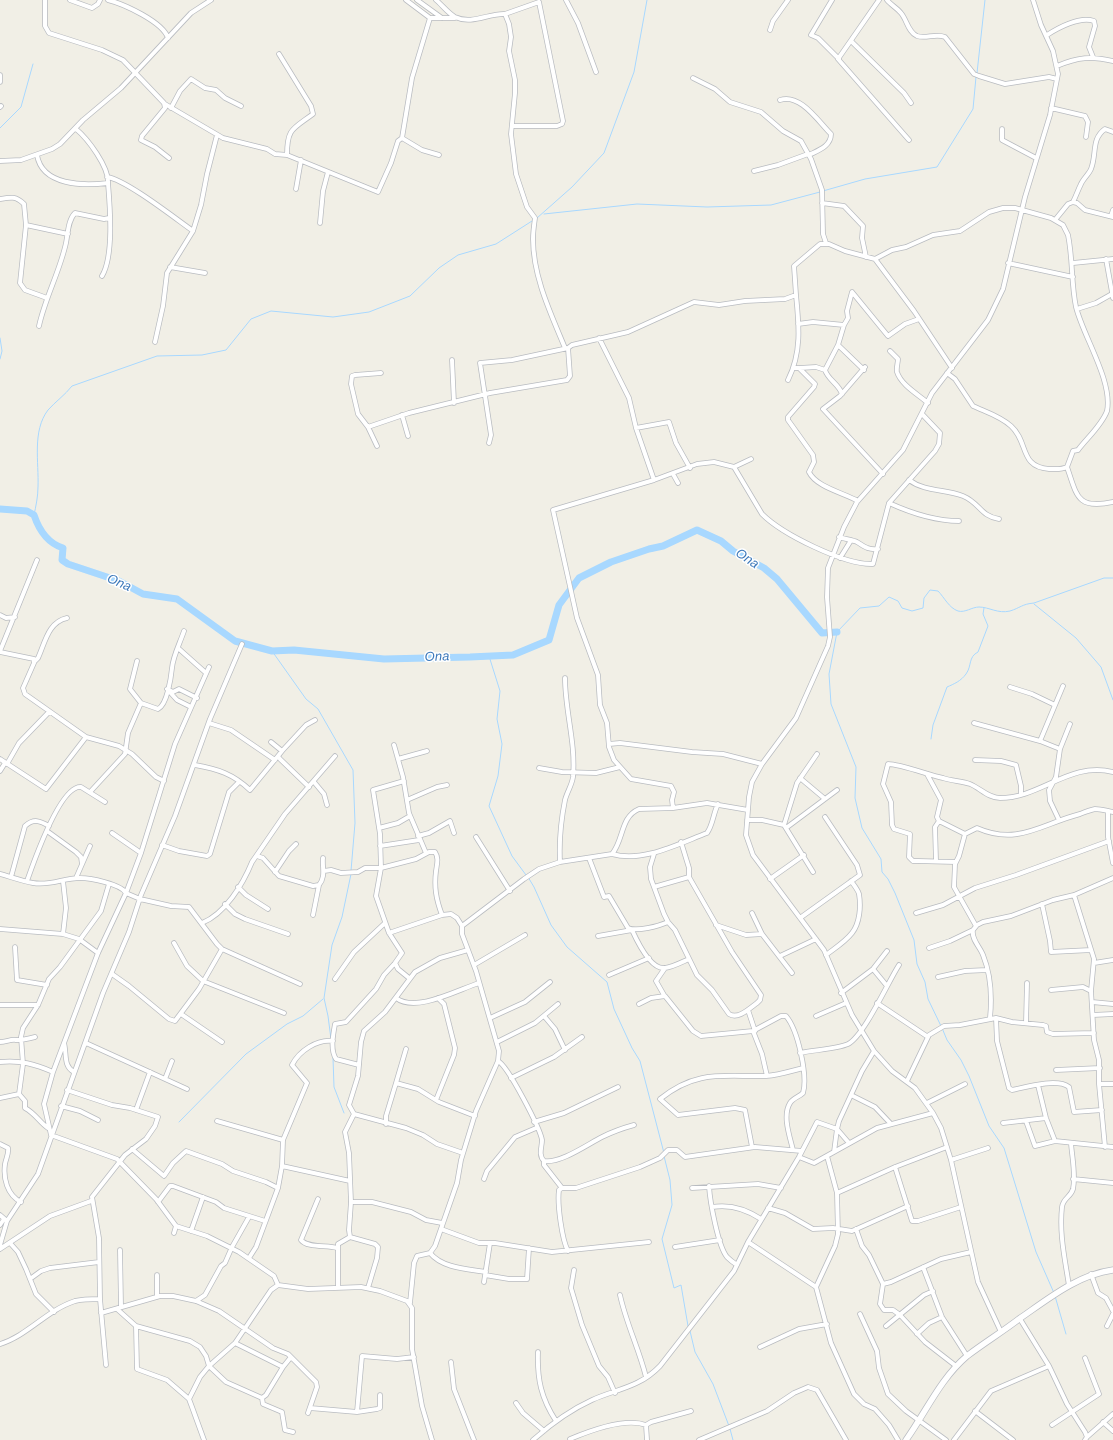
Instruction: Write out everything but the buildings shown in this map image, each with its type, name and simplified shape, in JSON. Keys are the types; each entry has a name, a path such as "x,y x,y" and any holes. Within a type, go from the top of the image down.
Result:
{"main road":[{"path":"906,1440 919,1422 937,1390 956,1366 967,1356 1069,1286 1091,1274 1113,1270"}],"street":[{"path":"45,0 46,26 49,33 116,56 127,63 165,104 217,135 267,149 275,154 287,155 378,192 391,163 398,141 402,138 412,78 430,18"},
{"path":"70,0 92,8 96,6 100,0"},
{"path":"108,0 143,15 164,31 168,38"},
{"path":"0,161 21,160 52,149 76,129 83,120 95,112 136,72 191,13 211,0"},
{"path":"406,0 430,18 475,20 498,14 505,14 544,0"},
{"path":"417,0 442,18"},
{"path":"436,0 455,18"},
{"path":"566,0 578,23 596,72"},
{"path":"770,30 773,21 788,0"},
{"path":"832,0 811,35 818,38 839,59 839,61 854,76 909,140"},
{"path":"839,59 879,0"},
{"path":"887,0 901,13 915,35 938,35 945,37 977,76 1005,84 1050,77 1057,79"},
{"path":"1001,1332 978,1282 951,1160 941,1128 928,1103 907,1081 892,1071 874,1051 841,993 826,955 816,939 770,879 748,843 747,820 752,782 762,764 796,718 813,682 830,637 827,579 831,556 839,537 858,501 903,450 932,393 988,320 1003,289 1022,210 1051,108 1057,79 1057,66 1033,0"},
{"path":"512,126 557,126 562,124 563,121 539,2"},
{"path":"368,427 402,415 510,389 567,380 570,376 567,348 549,311 539,279 533,238 535,218 526,206 516,174 511,134 514,80 510,51 511,37 509,24 505,14"},
{"path":"1047,35 1067,25 1089,19 1094,21 1095,26 1089,47 1093,57"},
{"path":"851,41 904,93 911,103"},
{"path":"279,54 311,106 313,114 294,128 287,139 287,155"},
{"path":"1057,66 1068,61 1093,57 1113,61"},
{"path":"0,75 0,82"},
{"path":"693,78 715,89 730,102 761,112 783,131 801,141 809,154 822,190 823,234 826,243"},
{"path":"171,108 180,91 191,79 205,88 216,90 225,98 241,106"},
{"path":"754,171 778,165 809,154 828,144 831,139 830,134 804,106 787,99 780,100"},
{"path":"165,104 162,112 142,136 141,140 155,147 169,158"},
{"path":"1051,108 1085,116 1088,122 1086,136"},
{"path":"1002,128 1002,140 1036,158"},
{"path":"1055,220 1068,204 1073,202 1081,184 1091,170 1096,152 1094,144 1098,133 1105,128 1113,132"},
{"path":"76,129 102,162 108,177 110,232 107,268 102,276"},
{"path":"155,342 163,306 167,273 193,231 201,205 217,135"},
{"path":"402,138 422,150 439,155"},
{"path":"37,155 38,162 52,177 85,185 108,183"},
{"path":"296,190 301,160"},
{"path":"320,223 323,191 328,172"},
{"path":"108,177 115,178 134,189 193,231"},
{"path":"0,199 13,197 19,199 24,204 26,225 20,283 25,290 47,298"},
{"path":"1073,202 1085,210 1112,217 1113,210"},
{"path":"822,203 844,206 863,226 862,238 866,257"},
{"path":"874,259 892,250 906,247 933,235 960,231 994,210 1010,207 1055,220 1063,225 1068,235 1077,309 1097,354 1108,385 1109,405 1107,413 1078,450 1073,451 1067,467 1076,494 1082,500 1092,505 1113,502"},
{"path":"39,326 47,298 65,249 71,217 75,213 104,219 109,218"},
{"path":"26,225 68,234"},
{"path":"788,380 794,368 799,351 793,268 795,264 805,258 817,245 826,243 844,252 874,259 919,319 952,368"},
{"path":"1077,309 1113,296 1106,259"},
{"path":"1072,264 1113,259"},
{"path":"1008,264 1073,277"},
{"path":"170,266 205,273"},
{"path":"842,394 841,390 827,376 825,370 838,345 848,318 846,311 852,292 888,336 905,324 919,319"},
{"path":"489,442 491,435 480,363 512,360 567,348 578,343 631,330 694,302 719,305 745,301 785,299 796,295"},
{"path":"798,324 813,322 844,326"},
{"path":"599,338 630,398 636,428 654,480"},
{"path":"838,345 864,368 842,394 823,409 883,474"},
{"path":"890,351 898,359 897,370 899,376 910,391 928,403"},
{"path":"452,360 454,403"},
{"path":"794,368 816,367 825,370"},
{"path":"799,368 815,384 814,387 789,414 788,420 813,456 814,462 809,472 811,476 833,490 858,501"},
{"path":"377,446 368,427 358,414 351,384 352,376 381,373"},
{"path":"946,373 955,380 972,406 985,410 1010,425 1026,448 1028,461 1033,466 1039,468 1062,469 1067,467"},
{"path":"1107,413 1113,412"},
{"path":"734,467 763,515 792,536 831,556 873,564 889,503 935,452 939,444 940,433 922,414"},
{"path":"402,415 408,436"},
{"path":"636,428 669,422 676,443 690,468"},
{"path":"673,808 672,802 674,792 671,786 633,780 614,760 609,744 607,724 598,695 598,675 577,618 554,510 673,474 697,464 714,462 734,467 751,459"},
{"path":"673,474 678,483"},
{"path":"909,480 928,489 962,496 973,501 989,518 999,519"},
{"path":"889,503 911,513 944,521 959,521"},
{"path":"839,537 850,542 855,542 869,549 878,549"},
{"path":"840,558 850,542"},
{"path":"34,662 33,658 0,651 37,560"},
{"path":"0,615 8,619 15,617"},
{"path":"67,618 58,620 52,625 22,690 25,694 49,712 86,737 112,744 125,750 156,777 164,781"},
{"path":"137,661 130,689 141,703 158,709 163,705 178,648 184,632"},
{"path":"0,1245 1,1227 21,1202 38,1174 61,1106 86,1043 103,993 129,932 140,899 195,765 209,724 242,644"},
{"path":"178,648 206,673"},
{"path":"209,667 197,698 191,707 175,744 141,852 126,893 98,953 53,1072 44,1104 48,1128 52,1135 114,1158 158,1202 176,1226 232,1247 274,1276 278,1285"},
{"path":"560,862 563,812 573,772 573,746 565,691 565,678"},
{"path":"1040,741 1063,686"},
{"path":"1010,688 1032,694 1055,705"},
{"path":"167,689 173,692 179,689 197,698"},
{"path":"167,689 177,700 191,707"},
{"path":"91,791 123,757 128,733 141,703"},
{"path":"0,771 19,743 49,712"},
{"path":"195,765 217,768 250,790 282,751 306,725 315,720"},
{"path":"974,723 1040,741 1060,749"},
{"path":"209,724 231,730 275,760"},
{"path":"1059,820 1050,801 1051,785 1057,774 1060,749 1070,724"},
{"path":"0,760 46,789 86,737"},
{"path":"271,742 282,751"},
{"path":"609,744 620,743 692,752 714,752 762,764"},
{"path":"394,745 404,781 410,816 426,853"},
{"path":"398,759 427,751"},
{"path":"785,826 794,790 800,778 817,754"},
{"path":"278,756 296,777 309,787"},
{"path":"202,923 215,916 225,904 238,887 256,856 285,814 335,756"},
{"path":"975,760 1016,765 1020,780 1021,794"},
{"path":"956,862 918,861 909,857 911,836 908,832 893,827 892,804 883,784 889,764 970,784 995,798 1021,794 1051,785 1073,773 1093,769 1113,772"},
{"path":"539,768 596,773 620,767"},
{"path":"927,774 940,800 936,817 939,821 965,834"},
{"path":"800,778 825,799"},
{"path":"359,1065 336,1059 333,1055 335,1024 346,1022 376,989 384,975 402,954 389,933 376,896 381,868 374,790 404,781"},
{"path":"162,845 179,851 207,856 212,848 229,792 239,782"},
{"path":"314,782 324,794 327,805"},
{"path":"407,800 437,787 447,785"},
{"path":"27,881 56,811 72,789 78,786 91,791 105,802"},
{"path":"785,826 837,790"},
{"path":"612,854 621,837 630,814 639,809 673,808 691,804 718,804 748,810"},
{"path":"462,926 539,869 560,862 612,854 622,857 654,854 681,842 707,833 718,804"},
{"path":"990,1018 990,985 983,955 973,936 975,928 954,887 956,862 965,834 978,828 990,833 1012,836 1027,833 1059,820 1094,809 1111,811 1109,841 1113,863"},
{"path":"378,828 398,823 410,816"},
{"path":"800,918 860,875 857,865 825,817"},
{"path":"11,877 25,826 29,822 38,820 49,826"},
{"path":"747,820 762,820 785,826 813,872"},
{"path":"380,846 419,838 450,821 454,833"},
{"path":"936,861 936,827 939,821"},
{"path":"47,831 76,852 81,857 82,864"},
{"path":"112,833 141,852"},
{"path":"476,837 510,891"},
{"path":"916,913 943,905 975,888 1016,875 1109,841"},
{"path":"654,854 650,867 654,887 668,922 675,930 698,975 712,990 729,1014 735,1016 748,1010 760,1000 760,992 746,974 689,877 689,868 681,842"},
{"path":"275,872 289,851 296,844"},
{"path":"76,878 90,846"},
{"path":"324,871 331,870 341,873 360,872 365,868 381,868 416,859 426,853 432,852 437,856 434,885 435,894 442,915"},
{"path":"770,879 804,855"},
{"path":"256,856 263,858 281,877 304,885 319,885"},
{"path":"313,915 319,885 324,871 323,858"},
{"path":"589,858 604,897 609,896 628,928 632,930 644,953 659,967 665,968 689,960"},
{"path":"0,874 27,881 55,883 76,878 120,887 126,893 140,899 171,906 189,907 222,949 300,984"},
{"path":"654,887 689,877"},
{"path":"929,948 950,941 991,920 1011,916 1042,904 1074,895 1113,878"},
{"path":"63,881 66,908 63,934"},
{"path":"826,955 842,944 852,934 856,926 859,915 859,894 851,881"},
{"path":"48,1128 42,1123 36,1114 25,1108 24,1101 19,1094 23,1064 21,1037 23,1028 38,1005 49,978 60,967 101,911 109,884"},
{"path":"238,887 253,900 268,909"},
{"path":"1074,895 1094,963 1091,991 1094,1033 1100,1068 1099,1084 1105,1147"},
{"path":"225,904 235,914 245,919 288,934"},
{"path":"1042,904 1050,941 1050,952 1091,950"},
{"path":"752,913 762,934 792,973"},
{"path":"389,933 442,915 454,916 462,926 462,934 474,965 499,1051 498,1061 475,1116 463,1153 457,1184 442,1223 436,1246 430,1253 417,1256 414,1263 410,1304 412,1308 411,1338 422,1406 432,1440"},
{"path":"598,936 657,926 668,922"},
{"path":"335,979 354,952 385,923"},
{"path":"716,925 746,935 762,934"},
{"path":"0,929 30,932 49,931 63,934 79,940 98,953"},
{"path":"474,965 525,935"},
{"path":"780,956 816,939"},
{"path":"174,943 186,966 204,980 284,1013"},
{"path":"15,947 17,980 47,985"},
{"path":"112,974 172,1022 175,1021 181,1014 204,980 222,949"},
{"path":"463,1153 437,1144 411,1130 354,1114 349,1105 358,1076 361,1042 364,1031 386,1012 409,978 422,966 440,958 468,950"},
{"path":"841,993 873,969 887,951"},
{"path":"609,975 649,958"},
{"path":"1094,963 1113,960"},
{"path":"395,963 398,969 409,978"},
{"path":"800,1053 848,1044 862,1031 899,965"},
{"path":"665,968 656,981 664,995 669,999 696,1035 701,1036 754,1031 781,1016 786,1016 797,1038 805,1082 803,1093 790,1104 788,1114 787,1124 793,1150"},
{"path":"873,969 887,986"},
{"path":"938,976 965,971 987,970"},
{"path":"490,1018 525,1002 550,982"},
{"path":"396,998 409,1004 428,1002 479,983"},
{"path":"1026,1023 1027,983"},
{"path":"1051,990 1083,987 1091,991"},
{"path":"639,1004 664,995"},
{"path":"436,1100 456,1048 444,1004 438,998"},
{"path":"1092,1002 1113,1004"},
{"path":"816,1016 846,1003"},
{"path":"877,1003 928,1037"},
{"path":"497,1042 535,1023 558,1004"},
{"path":"0,1005 38,1005"},
{"path":"748,1010 762,1054 767,1076"},
{"path":"181,1014 222,1042"},
{"path":"1093,1015 1113,1014"},
{"path":"544,1016 555,1029 565,1050"},
{"path":"996,1018 997,1041 1009,1088 1012,1090 1038,1084 1064,1084 1067,1086 1073,1110 1076,1113 1102,1110"},
{"path":"907,1081 928,1037 933,1032 944,1026 960,1025 996,1018 1012,1022 1043,1025 1046,1026 1047,1032 1053,1034 1094,1033"},
{"path":"0,1042 35,1037"},
{"path":"512,1078 565,1050 582,1037"},
{"path":"249,1258 256,1247 278,1188 282,1166 283,1140 307,1083 292,1065 294,1061 310,1046 333,1041"},
{"path":"64,1043 66,1063 68,1068 74,1072"},
{"path":"86,1043 122,1061 187,1089"},
{"path":"386,1124 386,1116 406,1049"},
{"path":"834,1152 837,1128 851,1095 874,1051"},
{"path":"165,1079 172,1061"},
{"path":"498,1061 503,1064 512,1078 542,1140 541,1155 544,1165 562,1188"},
{"path":"0,1062 23,1064 28,1062 53,1072"},
{"path":"752,1147 745,1110 735,1108 678,1115 660,1099 688,1083 706,1076 725,1074 767,1076 803,1068"},
{"path":"1056,1070 1100,1068"},
{"path":"136,1110 150,1072"},
{"path":"396,1083 418,1089 436,1100 475,1116"},
{"path":"928,1103 965,1084"},
{"path":"1038,1084 1046,1118 1055,1141"},
{"path":"1099,1084 1113,1084"},
{"path":"534,1122 564,1113 618,1086"},
{"path":"67,1090 112,1105 136,1110 158,1117 155,1126 146,1138 132,1149 93,1195 91,1201 98,1238 100,1299 106,1365"},
{"path":"0,1098 19,1094"},
{"path":"851,1095 875,1107 891,1124"},
{"path":"61,1106 80,1111 98,1120"},
{"path":"799,1157 814,1163 877,1128 933,1113"},
{"path":"350,1237 351,1202 349,1153 345,1132 354,1114"},
{"path":"1003,1123 1046,1118"},
{"path":"217,1121 283,1140"},
{"path":"1026,1121 1035,1146 1055,1141 1113,1147"},
{"path":"534,1440 556,1421 591,1400 615,1393 646,1377 660,1366 737,1265 748,1242 799,1157 817,1122 837,1128 849,1143"},
{"path":"544,1161 548,1162 561,1157 586,1147 612,1132 634,1126"},
{"path":"484,1179 486,1171 515,1137 536,1128"},
{"path":"1069,1286 1062,1250 1061,1230 1062,1205 1064,1200 1072,1192 1073,1179 1071,1143"},
{"path":"0,1144 8,1148 5,1164 6,1186 13,1196 21,1202"},
{"path":"562,1188 576,1188 640,1167 660,1158 668,1150 677,1150 685,1156 752,1147 802,1151"},
{"path":"837,1193 895,1167 947,1147"},
{"path":"951,1160 988,1148"},
{"path":"132,1149 164,1176 173,1163 186,1151 222,1164 233,1171 266,1182 278,1188"},
{"path":"816,1287 835,1246 838,1229 837,1193 827,1156"},
{"path":"282,1166 350,1181"},
{"path":"895,1167 912,1220 916,1222 961,1207"},
{"path":"1073,1179 1113,1183"},
{"path":"692,1188 758,1184 781,1188"},
{"path":"158,1202 170,1186 216,1202 221,1207 265,1221"},
{"path":"709,1186 712,1207 720,1240 728,1258 737,1265"},
{"path":"562,1188 559,1190 558,1206 564,1245 568,1251"},
{"path":"192,1231 203,1197"},
{"path":"318,1199 301,1240 304,1244 337,1248"},
{"path":"0,1249 50,1216 91,1201"},
{"path":"351,1202 372,1202 411,1212 426,1220 442,1223"},
{"path":"712,1207 727,1205 754,1214 761,1219"},
{"path":"768,1208 785,1213 813,1229 838,1229 852,1231 908,1206"},
{"path":"0,1215 6,1220"},
{"path":"196,1301 204,1295 221,1266 225,1263 249,1217"},
{"path":"174,1233 176,1226"},
{"path":"441,1229 474,1242 552,1252 649,1242"},
{"path":"856,1229 862,1246 883,1284 880,1304 884,1310 893,1310 900,1315 917,1334 956,1366"},
{"path":"338,1288 337,1248 339,1242 350,1237 375,1244 378,1247 377,1258 368,1288"},
{"path":"675,1248 720,1240"},
{"path":"748,1242 816,1287 831,1343 854,1394 864,1404 875,1409 889,1425 898,1440"},
{"path":"10,1243 18,1252 36,1294 54,1312"},
{"path":"484,1282 490,1243"},
{"path":"430,1253 436,1260 446,1264 509,1279 527,1279 529,1248"},
{"path":"120,1250 119,1308 136,1326 190,1341 200,1347 206,1356 209,1366 226,1382 262,1398"},
{"path":"883,1284 891,1282 941,1259 971,1252"},
{"path":"30,1278 50,1268 99,1262"},
{"path":"923,1267 942,1317 967,1356"},
{"path":"574,1270 571,1288 582,1324 599,1366 608,1378 615,1393"},
{"path":"1091,1274 1098,1293 1106,1298 1113,1311"},
{"path":"157,1275 157,1296"},
{"path":"190,1399 200,1377 209,1366 236,1343 271,1290 278,1285 308,1289 368,1288 401,1298 410,1304"},
{"path":"886,1326 924,1295 933,1291"},
{"path":"620,1295 626,1320 646,1377"},
{"path":"101,1313 157,1296 173,1296 196,1301 218,1311 244,1330 291,1357 316,1382 317,1387 308,1413"},
{"path":"0,1344 17,1336 54,1312 75,1301 100,1299"},
{"path":"860,1314 878,1352 879,1368 888,1394 919,1422 946,1440"},
{"path":"1107,1326 1113,1314"},
{"path":"917,1334 929,1323 942,1317"},
{"path":"1020,1319 1049,1366 1086,1438 1113,1414"},
{"path":"760,1347 799,1329 827,1324"},
{"path":"136,1326 137,1369 167,1380 190,1399 204,1440"},
{"path":"236,1343 282,1367"},
{"path":"538,1352 538,1380 548,1409 556,1421"},
{"path":"357,1412 362,1356 397,1359 414,1357"},
{"path":"262,1398 266,1395 282,1367 291,1357"},
{"path":"1052,1425 1073,1413 1099,1394 1085,1358"},
{"path":"451,1362 454,1389 474,1440"},
{"path":"954,1440 991,1391 1049,1366"},
{"path":"699,1440 726,1430 767,1411 808,1387 818,1390 846,1440"},
{"path":"310,1408 357,1412 380,1408 380,1395"},
{"path":"262,1398 263,1404 282,1412 285,1430 293,1432"},
{"path":"516,1403 523,1413 544,1431"},
{"path":"570,1439 608,1426 637,1423 646,1425 651,1422 691,1411"},
{"path":"975,1411 1013,1440"},
{"path":"1103,1422 1113,1431"},
{"path":"646,1425 646,1440"}],"waterway":[{"path":"537,218 572,187 604,153 634,72 647,0"},
{"path":"977,73 985,0"},
{"path":"0,128 21,107 33,64"},
{"path":"823,191 865,179 937,167 973,109 976,77"},
{"path":"544,214 637,204 707,207 771,205 820,192"},
{"path":"34,515 38,490 37,447 40,427 48,410 72,386 157,356 202,355 226,350 251,319 271,311 333,317 369,312 410,296 439,268 458,255 496,244 532,221"},
{"path":"0,338 2,351 0,359"},
{"name":"Ona","path":"0,509 27,511 34,515 38,526 44,535 52,543 63,548 62,560 68,564 119,581 143,594 177,599 235,641 272,651 294,650 384,659 513,655 549,640 559,605 579,578 611,562 649,549 663,546 697,530 721,541 733,551 764,568 777,579 822,633 837,632"},
{"path":"941,1026 928,999 925,982 917,964 914,940 895,893 888,879 882,872 881,859 862,828 855,798 856,767 831,704 829,674 837,632 860,608 879,606 889,597 898,601 902,608 912,611 923,608 924,598 930,590 938,591 949,605 958,611 979,607 1006,612 1104,578 1113,578"},
{"path":"1034,604 1076,638 1101,667 1113,700"},
{"path":"931,739 933,725 947,687 957,682 964,676 968,671 971,659 978,652 988,626 983,614 984,608"},
{"path":"272,651 306,699 318,709 353,770 355,823 351,871"},
{"path":"489,656 500,691 497,719 502,744 498,776 489,806 512,856 526,875"},
{"path":"331,1039 324,998 332,945 342,917 351,874"},
{"path":"528,877 551,925 567,947 607,982 614,1009 632,1048 640,1061 664,1153"},
{"path":"179,1122 246,1054 287,1024 303,1016 323,999"},
{"path":"942,1028 947,1040 961,1060 969,1076 989,1126 1004,1148 1036,1252 1054,1293"},
{"path":"333,1058 334,1087 344,1113"},
{"path":"664,1156 670,1180 672,1205 662,1239 674,1288 681,1285 688,1326"},
{"path":"1055,1296 1066,1334"},
{"path":"690,1331 695,1352 713,1384 729,1426"},
{"path":"730,1429 733,1440"}]}
